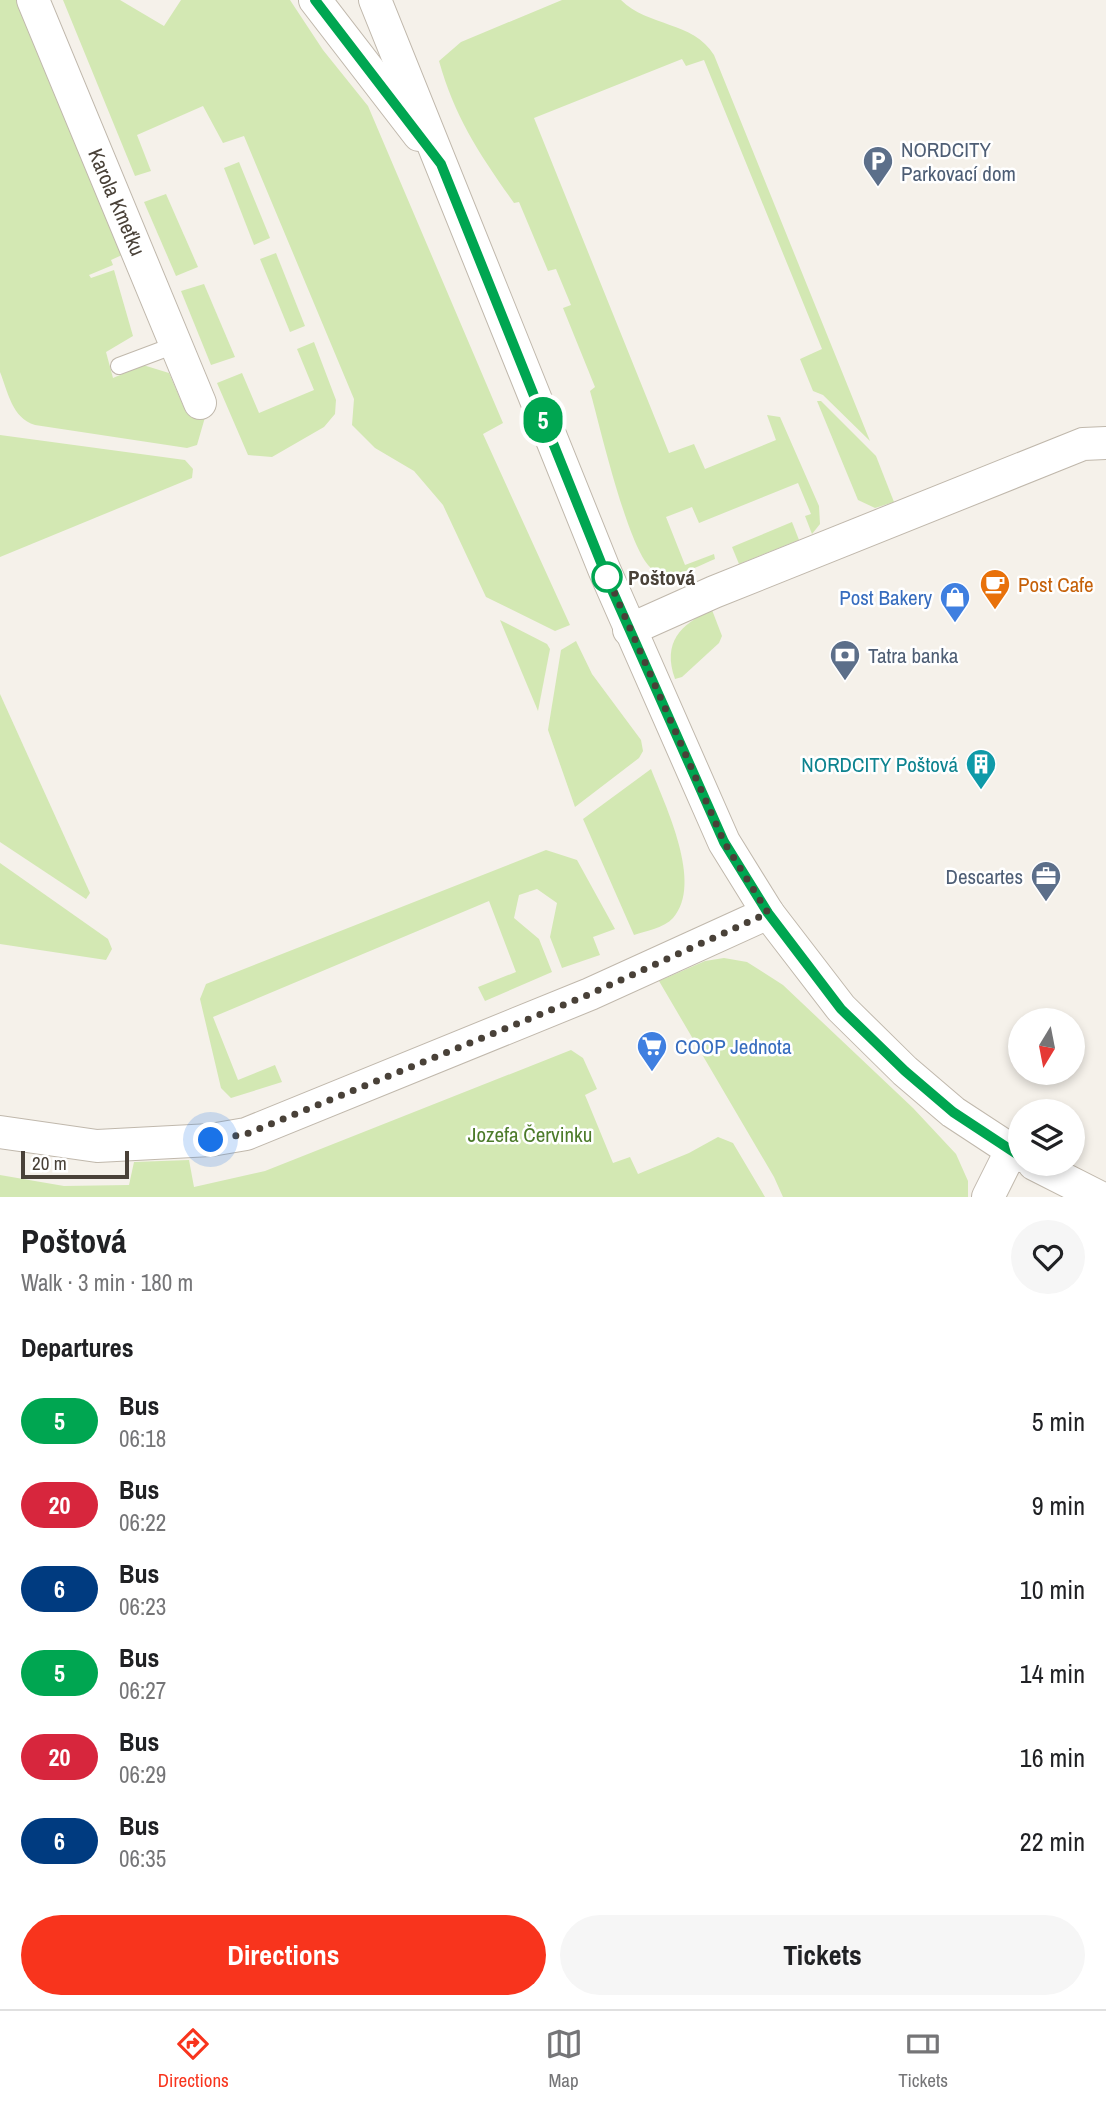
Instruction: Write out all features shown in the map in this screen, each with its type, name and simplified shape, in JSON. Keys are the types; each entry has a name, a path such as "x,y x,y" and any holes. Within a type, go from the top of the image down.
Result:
{"street":[{"name":"Karola Kmeťku","path":"33,0 200,403"},
{"path":"315,0 441,164"},
{"path":"375,0 629,630 724,842 768,913 841,1009 905,1071 953,1112 1008,1148"},
{"path":"629,630 714,592 1083,444 1106,443"},
{"path":"0,1132 97,1146 211,1140 246,1134 590,994 768,913"},
{"path":"988,1197 1008,1173"},
{"path":"1059,1176 1099,1197"}],"lane":[{"path":"118,366 175,345"}],"green space":[{"path":"0,0 16,0 122,255 111,260 113,265 89,275 91,278 114,270 133,336 106,352 113,378 143,365 169,373 186,412 208,407 197,445 187,448 35,425 21,417 12,403 0,372"},
{"path":"63,0 120,0 164,26 181,0 290,0 323,50 368,106 503,423 483,434 570,625 555,631 486,597 443,505 414,471 375,448 352,425 354,399 244,136 223,143 203,106 137,135 151,171 135,176"},
{"path":"562,0 621,0 644,15 694,36 714,55 870,441 823,395 813,391 800,359 822,349 704,60 686,66 682,59 534,118 669,453 694,444 705,469 776,440 767,415 780,417 819,506 820,524 812,534 805,516 811,514 798,483 699,523 692,507 666,517 685,565 714,554 715,559 693,569 670,574 654,570 635,542 616,488 590,391 595,387 563,308 571,305 556,269 548,271 519,202 514,203 470,135 445,81 439,61 461,42"},
{"path":"239,162 270,238 254,245 224,168"},
{"path":"166,194 198,267 176,276 144,202"},
{"path":"276,253 305,326 290,332 260,259"},
{"path":"204,284 235,357 211,365 181,291"},
{"path":"314,342 336,400 335,414 324,427 272,457 248,455 217,383 242,373 259,413 314,390 297,349"},
{"path":"817,401 821,401 876,456 894,502 875,508 858,500"},
{"path":"0,435 185,460 193,469 192,478 0,557"},
{"path":"792,522 799,540 739,564 732,547"},
{"path":"712,610 722,636 719,643 682,677 675,679 671,655 677,636 691,622"},
{"path":"500,620 547,644 550,649 538,711"},
{"path":"576,641 592,674 641,740 643,751 639,758 575,807 548,730 561,650"},
{"path":"0,694 90,893 86,899 0,842"},
{"path":"651,769 679,844 685,885 682,903 673,918 660,927 634,935 583,819"},
{"path":"546,850 577,860 615,929 593,937 600,955 562,968 550,937 557,903 537,889 519,895 514,918 539,939 552,972 485,1001 478,987 516,972 489,901 213,1017 238,1080 275,1065 282,1082 231,1098 221,1088 200,999 206,984"},
{"path":"0,863 108,939 112,949 106,960 0,944"},
{"path":"724,958 747,962 783,985 913,1108 956,1154 968,1181 968,1197 783,1197 774,1177 659,981 705,961"},
{"name":"Jozefa Červinku","path":"571,1050 583,1058 597,1089 585,1095 613,1163 630,1157 638,1174 689,1153 718,1137 733,1143 765,1197 0,1197 0,1175 64,1186 129,1185 134,1162 189,1160 194,1187 265,1171"}],"bus line":[{"name":"5","path":"315,0 441,164 612,590 658,699 724,842 768,913 841,1009 905,1071 953,1112 1008,1149"}],"place":[{"name":"NORDCITY Parkovací dom","path":"878,188"},
{"name":"Poštová","path":"607,577"},
{"name":"Post Cafe","path":"995,611"},
{"name":"Post Bakery","path":"955,624"},
{"name":"Tatra banka","path":"845,682"},
{"name":"NORDCITY Poštová","path":"981,791"},
{"name":"Descartes","path":"1046,903"},
{"name":"COOP Jednota","path":"652,1073"}],"route":[{"path":"211,1140 246,1134 590,994 768,913 724,842 658,699 604,569 607,577"}]}
